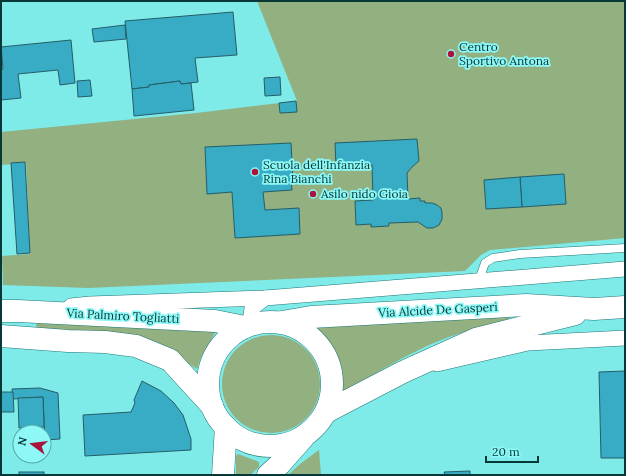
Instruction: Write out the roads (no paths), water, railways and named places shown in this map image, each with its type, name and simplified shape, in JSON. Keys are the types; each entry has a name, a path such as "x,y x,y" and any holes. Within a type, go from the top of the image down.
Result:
{"main road":[{"name":"Via Alcide De Gasperi","path":"594,309 476,339 403,372 326,412 305,436 278,446 250,443 226,428 212,406 208,383 213,360 226,340 247,325 262,322 282,322 311,317 526,305 594,309 625,307"},
{"name":"Via Palmiro Togliatti","path":"9,311 215,321 247,325"},
{"name":"Via Alcide De Gasperi","path":"282,322 308,334 327,356 333,384 326,412"},
{"path":"1,336 105,342 136,346 170,360 212,406"},
{"path":"223,475 226,428"},
{"path":"268,475 305,436"}],"street":[{"path":"9,311 90,304 265,298 625,269"},
{"path":"247,325 252,308 265,298"},
{"path":"403,372 528,343 625,338"}],"lane":[{"path":"479,280 485,263 493,258 520,254 625,248"}],"place":[{"name":"Centro Sportivo Antona","path":"451,54"},
{"name":"Scuola dell'Infanzia Rina Bianchi","path":"255,172"},
{"name":"Asilo nido Gioia","path":"313,194"}]}
